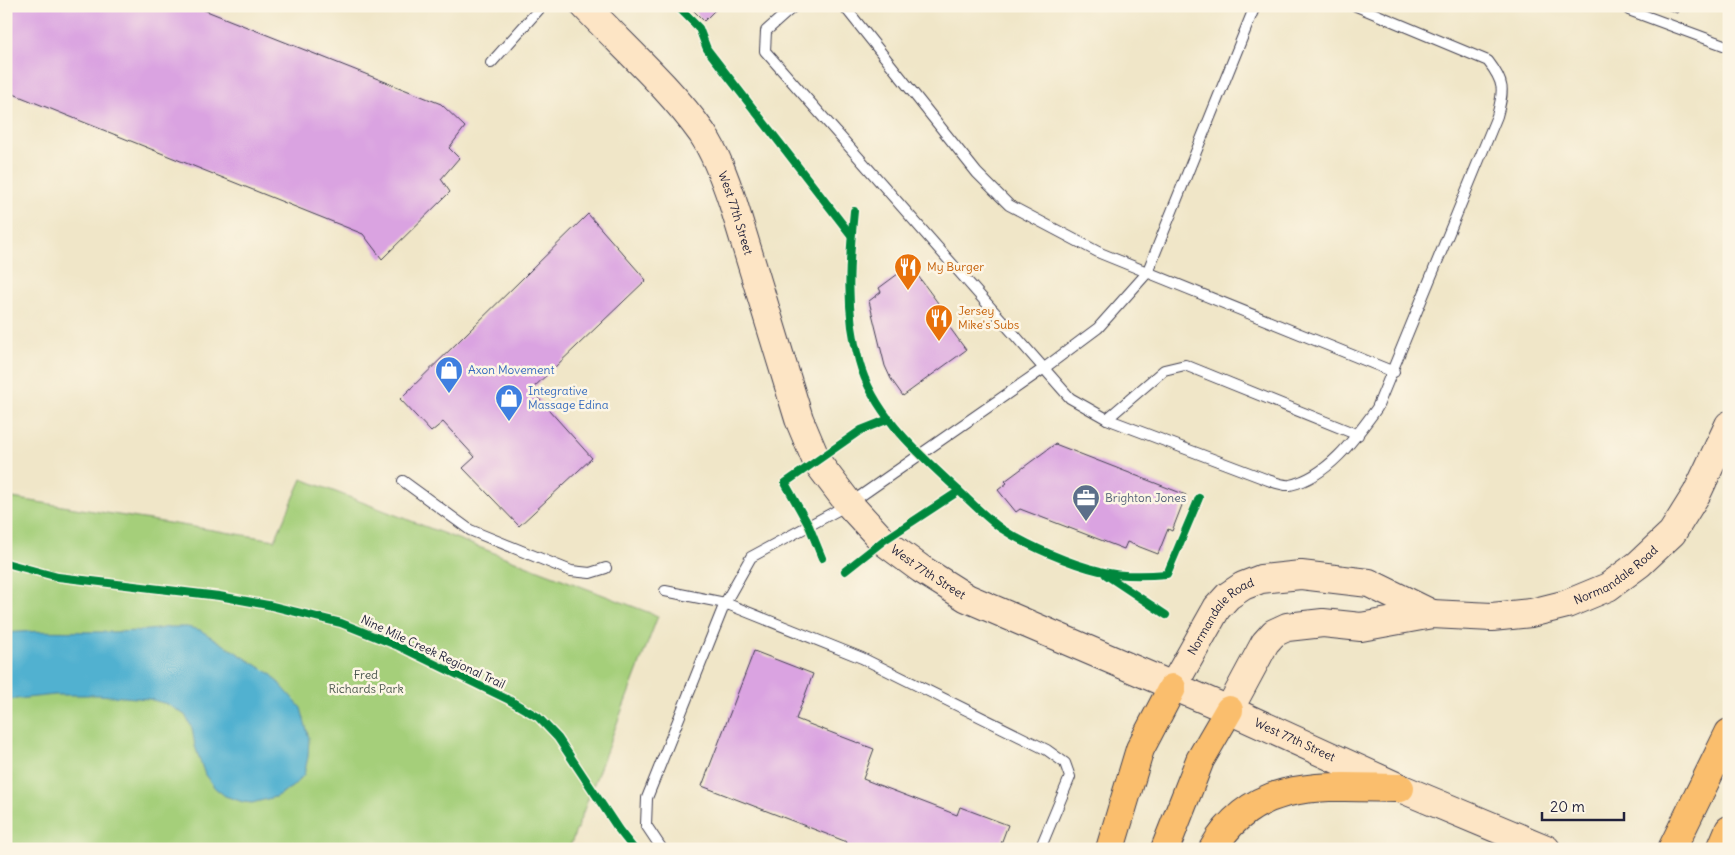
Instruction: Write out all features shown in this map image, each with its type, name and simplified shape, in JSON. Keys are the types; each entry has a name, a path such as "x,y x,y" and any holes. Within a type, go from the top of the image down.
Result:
{"highway":[{"path":"1110,849 1140,749 1172,688"},
{"path":"1165,849 1200,760 1229,710"},
{"path":"1672,849 1729,733"},
{"path":"1213,849 1221,836 1248,808 1276,795 1314,787 1400,788"},
{"path":"1721,849 1729,830"}],"street":[{"name":"West 77th Street","path":"586,6 679,106 702,134 721,168 798,419 817,462 849,504 884,541 921,569 967,598 1172,688 1229,710 1400,788 1546,849"},
{"name":"Normandale Road","path":"1229,710 1265,643 1274,633 1287,627 1323,623 1361,627 1432,614 1492,617 1531,613 1567,604 1608,587 1639,564 1672,533 1697,493 1729,425"},
{"name":"Normandale Road","path":"1172,688 1218,608 1228,596 1243,586 1261,579 1301,575 1369,583 1432,614"}],"lane":[{"path":"491,63 542,6"},
{"path":"794,6 766,31 765,51 1070,398 1107,419 1268,480 1289,486 1318,474 1358,435 1377,408 1394,372 1498,116 1503,92 1499,75 1488,61 1356,6"},
{"path":"844,6 977,173 1009,206 1100,253 1394,372"},
{"path":"662,849 646,825 646,798 725,603 751,557 849,504 1043,369 1098,328 1147,273 1254,6"},
{"path":"1627,6 1629,10 1729,47"},
{"path":"1107,419 1164,370 1186,365 1358,435"},
{"path":"403,481 470,530 571,571 590,573 606,568"},
{"path":"665,591 725,603 862,658 1047,750 1065,763 1070,777 1040,849"}],"green space":[{"name":"Fred Richards Park","path":"302,479 658,616 569,849 6,849 6,497 275,540"}],"water":[{"path":"187,627 200,630 271,674 301,708 309,738 308,757 304,775 292,787 275,797 252,803 225,796 215,788 205,775 195,746 192,728 185,715 167,704 149,699 99,695 55,695 6,700 6,633 47,631 108,632"}],"building":[{"path":"6,6 194,6 441,104 465,127 449,148 459,158 441,179 450,192 382,259 363,234 11,93 6,93"},
{"path":"689,6 719,6 704,21"},
{"path":"1659,6 1680,6 1677,13"},
{"path":"588,214 646,280 531,390 592,458 519,526 463,468 475,457 443,422 431,432 400,399"},
{"path":"910,265 949,318 945,321 966,350 903,396 891,379 885,366 869,301 881,292 879,288"},
{"path":"1055,444 1186,495 1172,531 1168,529 1158,554 1127,542 1124,549 1020,509 1016,512 998,490 1007,483 1005,481"},
{"path":"754,651 813,674 796,719 874,749 863,779 957,815 960,807 1008,825 999,849 844,849 847,842 702,786"}],"cycle path":[{"path":"677,6 699,28 707,49 851,235"},
{"path":"854,211 849,286 850,305 855,343 866,380 886,415 913,447 990,520 1012,535 1037,548 1088,568 1125,575 1167,574 1199,498"},
{"path":"822,558 809,526 785,483 861,430 889,419"},
{"path":"845,571 883,541 959,491"},
{"name":"Nine Mile Creek Regional Trail","path":"6,563 58,577 219,596 268,605 341,623 396,645 509,700 538,717 558,738 619,830 634,849"},
{"path":"1106,575 1166,615"}],"place":[{"name":"My Burger","path":"908,291"},
{"name":"Jersey Mike's Subs","path":"939,342"},
{"name":"Axon Movement","path":"449,394"},
{"name":"Integrative Massage Edina","path":"509,422"},
{"name":"Brighton Jones","path":"1086,522"}]}
